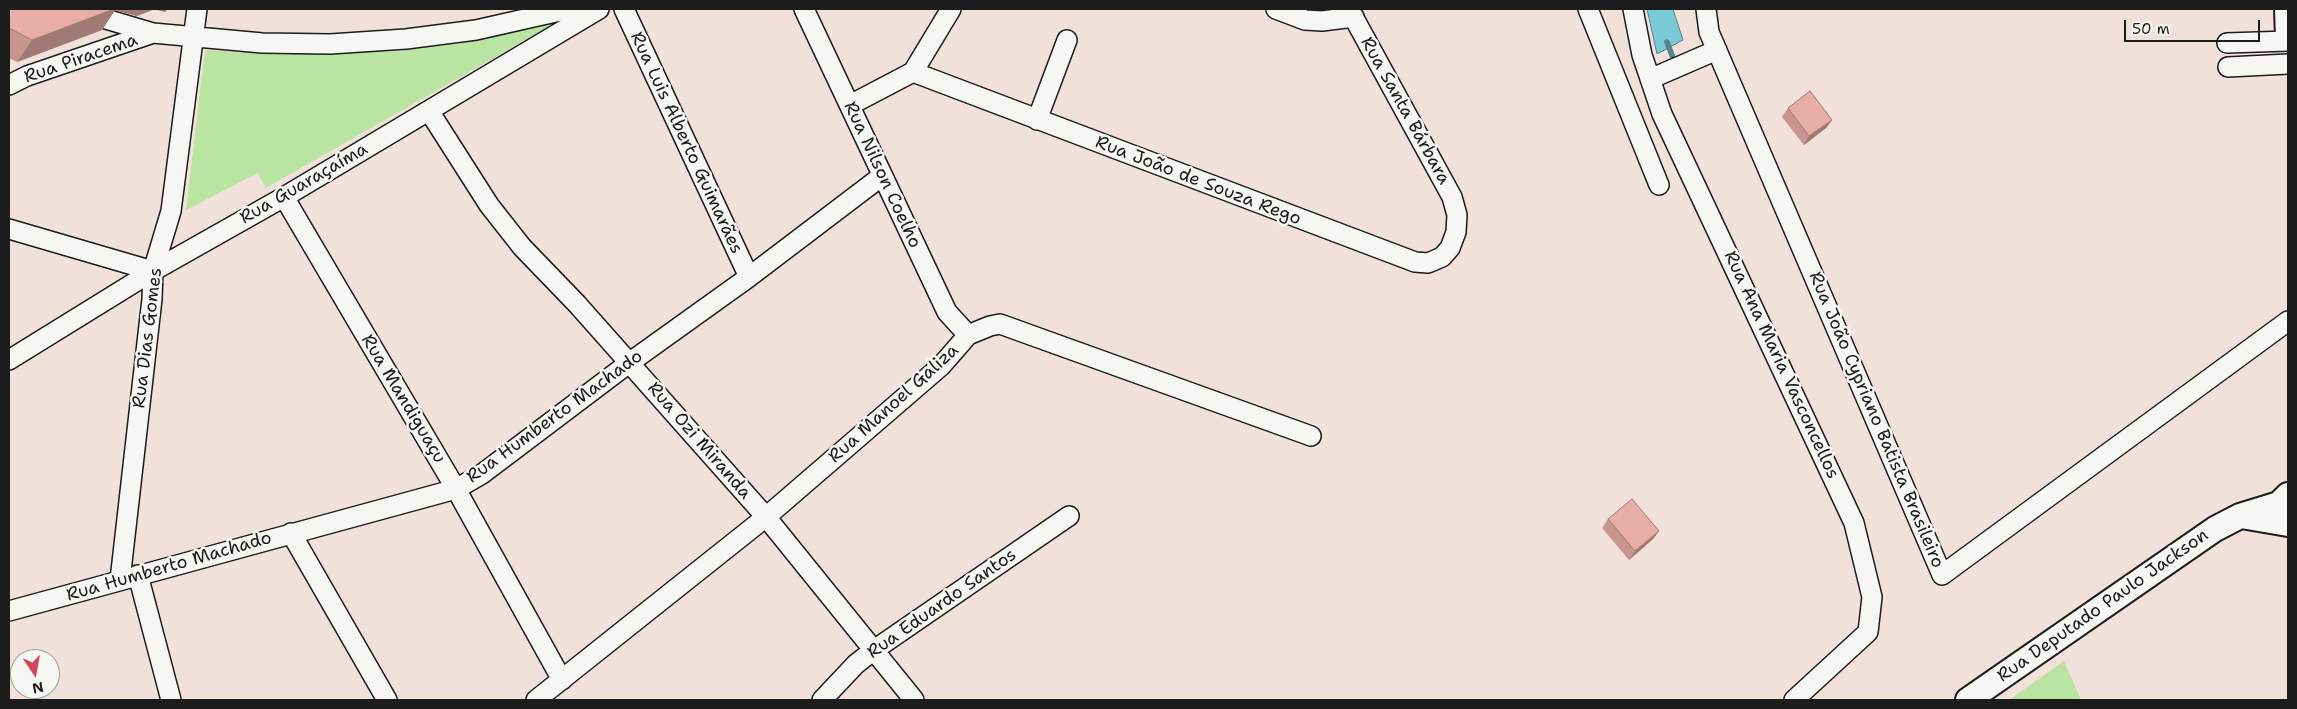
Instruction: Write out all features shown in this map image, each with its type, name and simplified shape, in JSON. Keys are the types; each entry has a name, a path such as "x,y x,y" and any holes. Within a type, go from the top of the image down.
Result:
{"main road":[{"path":"2287,9 2288,39"},
{"name":"Rua Deputado Paulo Jackson","path":"1968,700 2201,538 2240,516 2279,504 2288,495"},
{"name":"Rua Deputado Paulo Jackson","path":"2240,516 2288,508"},
{"path":"2240,516 2288,524"}],"street":[{"path":"72,9 153,33 193,38 301,44 406,39 476,30 569,9"},
{"name":"Rua Dias Gomes","path":"129,578 153,271 171,211 197,9"},
{"name":"Rua Guaraçaíma","path":"9,360 153,271 284,197 599,9"},
{"name":"Rua Luis Alberto Guimarães","path":"624,9 749,277"},
{"name":"Rua Nilson Coelho","path":"804,9 947,312 968,336"},
{"path":"850,105 913,72 951,9"},
{"path":"1276,9 1305,20 1322,21 1351,13"},
{"path":"1588,9 1659,186"},
{"name":"Rua Ana Maria Vasconcellos","path":"1633,9 1642,55 1652,78 1662,114 1854,523 1872,597 1868,632 1794,700"},
{"name":"Rua João Cypriano Batista Brasileiro","path":"1706,9 1714,52 1942,575 2288,321"},
{"name":"Rua Santa Bárbara","path":"1351,13 1452,197 1457,215"},
{"name":"Rua Piracema","path":"9,85 27,76 153,33"},
{"path":"2227,43 2288,39"},
{"path":"1037,120 1067,40"},
{"path":"1652,78 1714,52"},
{"path":"2228,67 2288,64"},
{"name":"Rua João de Souza Rego","path":"913,72 1415,262 1428,263 1442,257 1450,248 1456,232 1457,215"},
{"name":"Rua Ozi Miranda","path":"429,111 489,205 522,247 630,362 766,517 914,700"},
{"name":"Rua Humberto Machado","path":"9,611 456,489 482,474 630,362 749,277 882,176"},
{"name":"Rua Mandiguaçu","path":"284,197 456,489 562,680"},
{"path":"9,229 153,271"},
{"name":"Rua Manoel Galiza","path":"536,700 766,517 941,366 968,336 990,326 1000,324 1311,436"},
{"name":"Rua Eduardo Santos","path":"822,700 856,664 874,650 1070,516"},
{"path":"291,533 387,700"},
{"path":"129,578 171,700"}],"green space":[{"path":"555,23 266,188 258,173 186,210 205,50 263,54 397,51 457,44"},
{"path":"2064,661 2081,700 2009,700"}],"water":[{"path":"1647,9 1673,9 1683,40 1657,54"}],"building":[{"path":"9,9 114,9 32,40 9,28"},
{"path":"1810,91 1832,120 1809,136 1788,108"},
{"path":"1632,499 1659,531 1635,551 1608,519"}],"waterway":[{"path":"1667,42 1676,66"}]}
